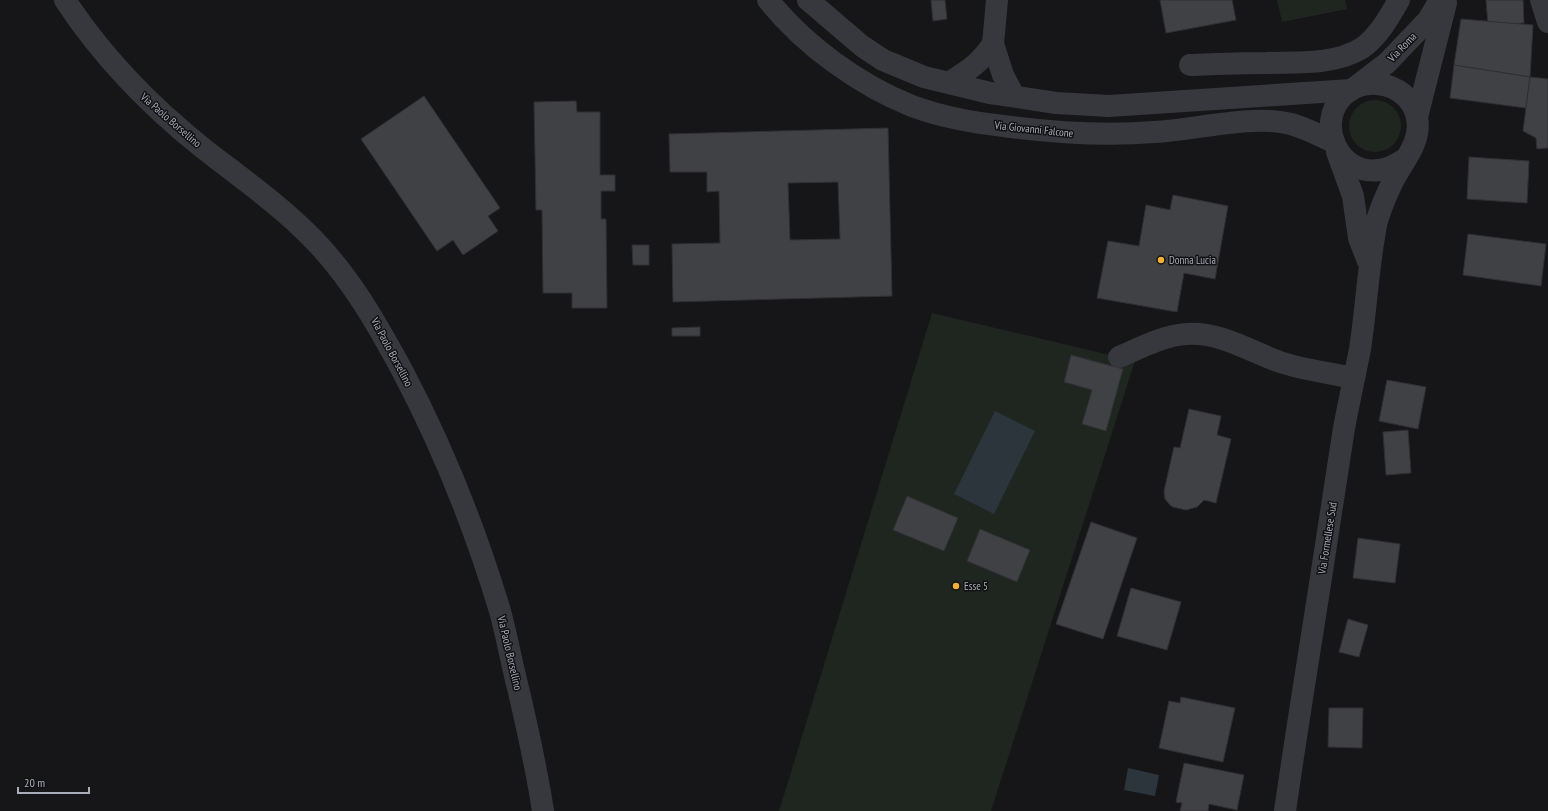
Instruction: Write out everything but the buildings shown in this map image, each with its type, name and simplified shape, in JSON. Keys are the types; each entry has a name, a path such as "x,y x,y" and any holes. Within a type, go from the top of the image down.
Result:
{"street":[{"name":"Via Paolo Borsellino","path":"65,0 88,34 119,71 168,119 295,221 326,252 354,288 371,314 417,399 467,512 500,612 537,769 544,811"},
{"name":"Via Giovanni Falcone","path":"768,0 803,37 844,69 893,97 913,106 953,119 1064,133 1097,134 1159,132 1250,122 1273,122 1298,126 1335,147"},
{"path":"808,0 862,46 883,60 924,77 950,82 971,89 1056,103 1109,106 1353,89 1371,83 1386,85 1400,92 1411,102 1417,117"},
{"path":"997,0 993,44 1003,75 1014,96"},
{"path":"1190,65 1302,62 1327,60 1350,54 1363,47 1382,29 1399,0"},
{"name":"Via Roma","path":"1353,89 1387,63 1428,20 1440,0"},
{"path":"1353,89 1344,95 1334,108 1330,122 1331,138 1335,147 1348,162 1362,169 1377,171 1392,167 1405,159 1414,146 1418,132 1417,117 1446,0"},
{"path":"1541,0 1548,22"},
{"path":"950,82 978,63 993,44"},
{"name":"Via Formellese Sud","path":"1335,147 1353,196 1359,238 1369,264"},
{"name":"Via Formellese Sud","path":"1285,811 1343,435 1364,322 1369,264 1377,220 1392,183 1405,159"},
{"path":"1119,357 1174,336 1198,334 1224,339 1281,362 1354,378"}],"shaded area":[{"path":"1277,0 1345,0 1347,9 1282,22"},
{"path":"1375,100 1385,102 1393,108 1399,116 1401,126 1399,136 1393,144 1385,150 1375,152 1365,150 1357,144 1351,136 1349,126 1351,116 1357,108 1365,102"},
{"name":"Esse 5","path":"932,313 1135,361 991,811 779,811"},
{"path":"995,411 1035,431 994,514 954,494"},
{"path":"1128,768 1159,775 1155,796 1124,790"}],"place":[{"name":"Donna Lucia","path":"1161,260"},
{"name":"Esse 5","path":"956,586"}]}
